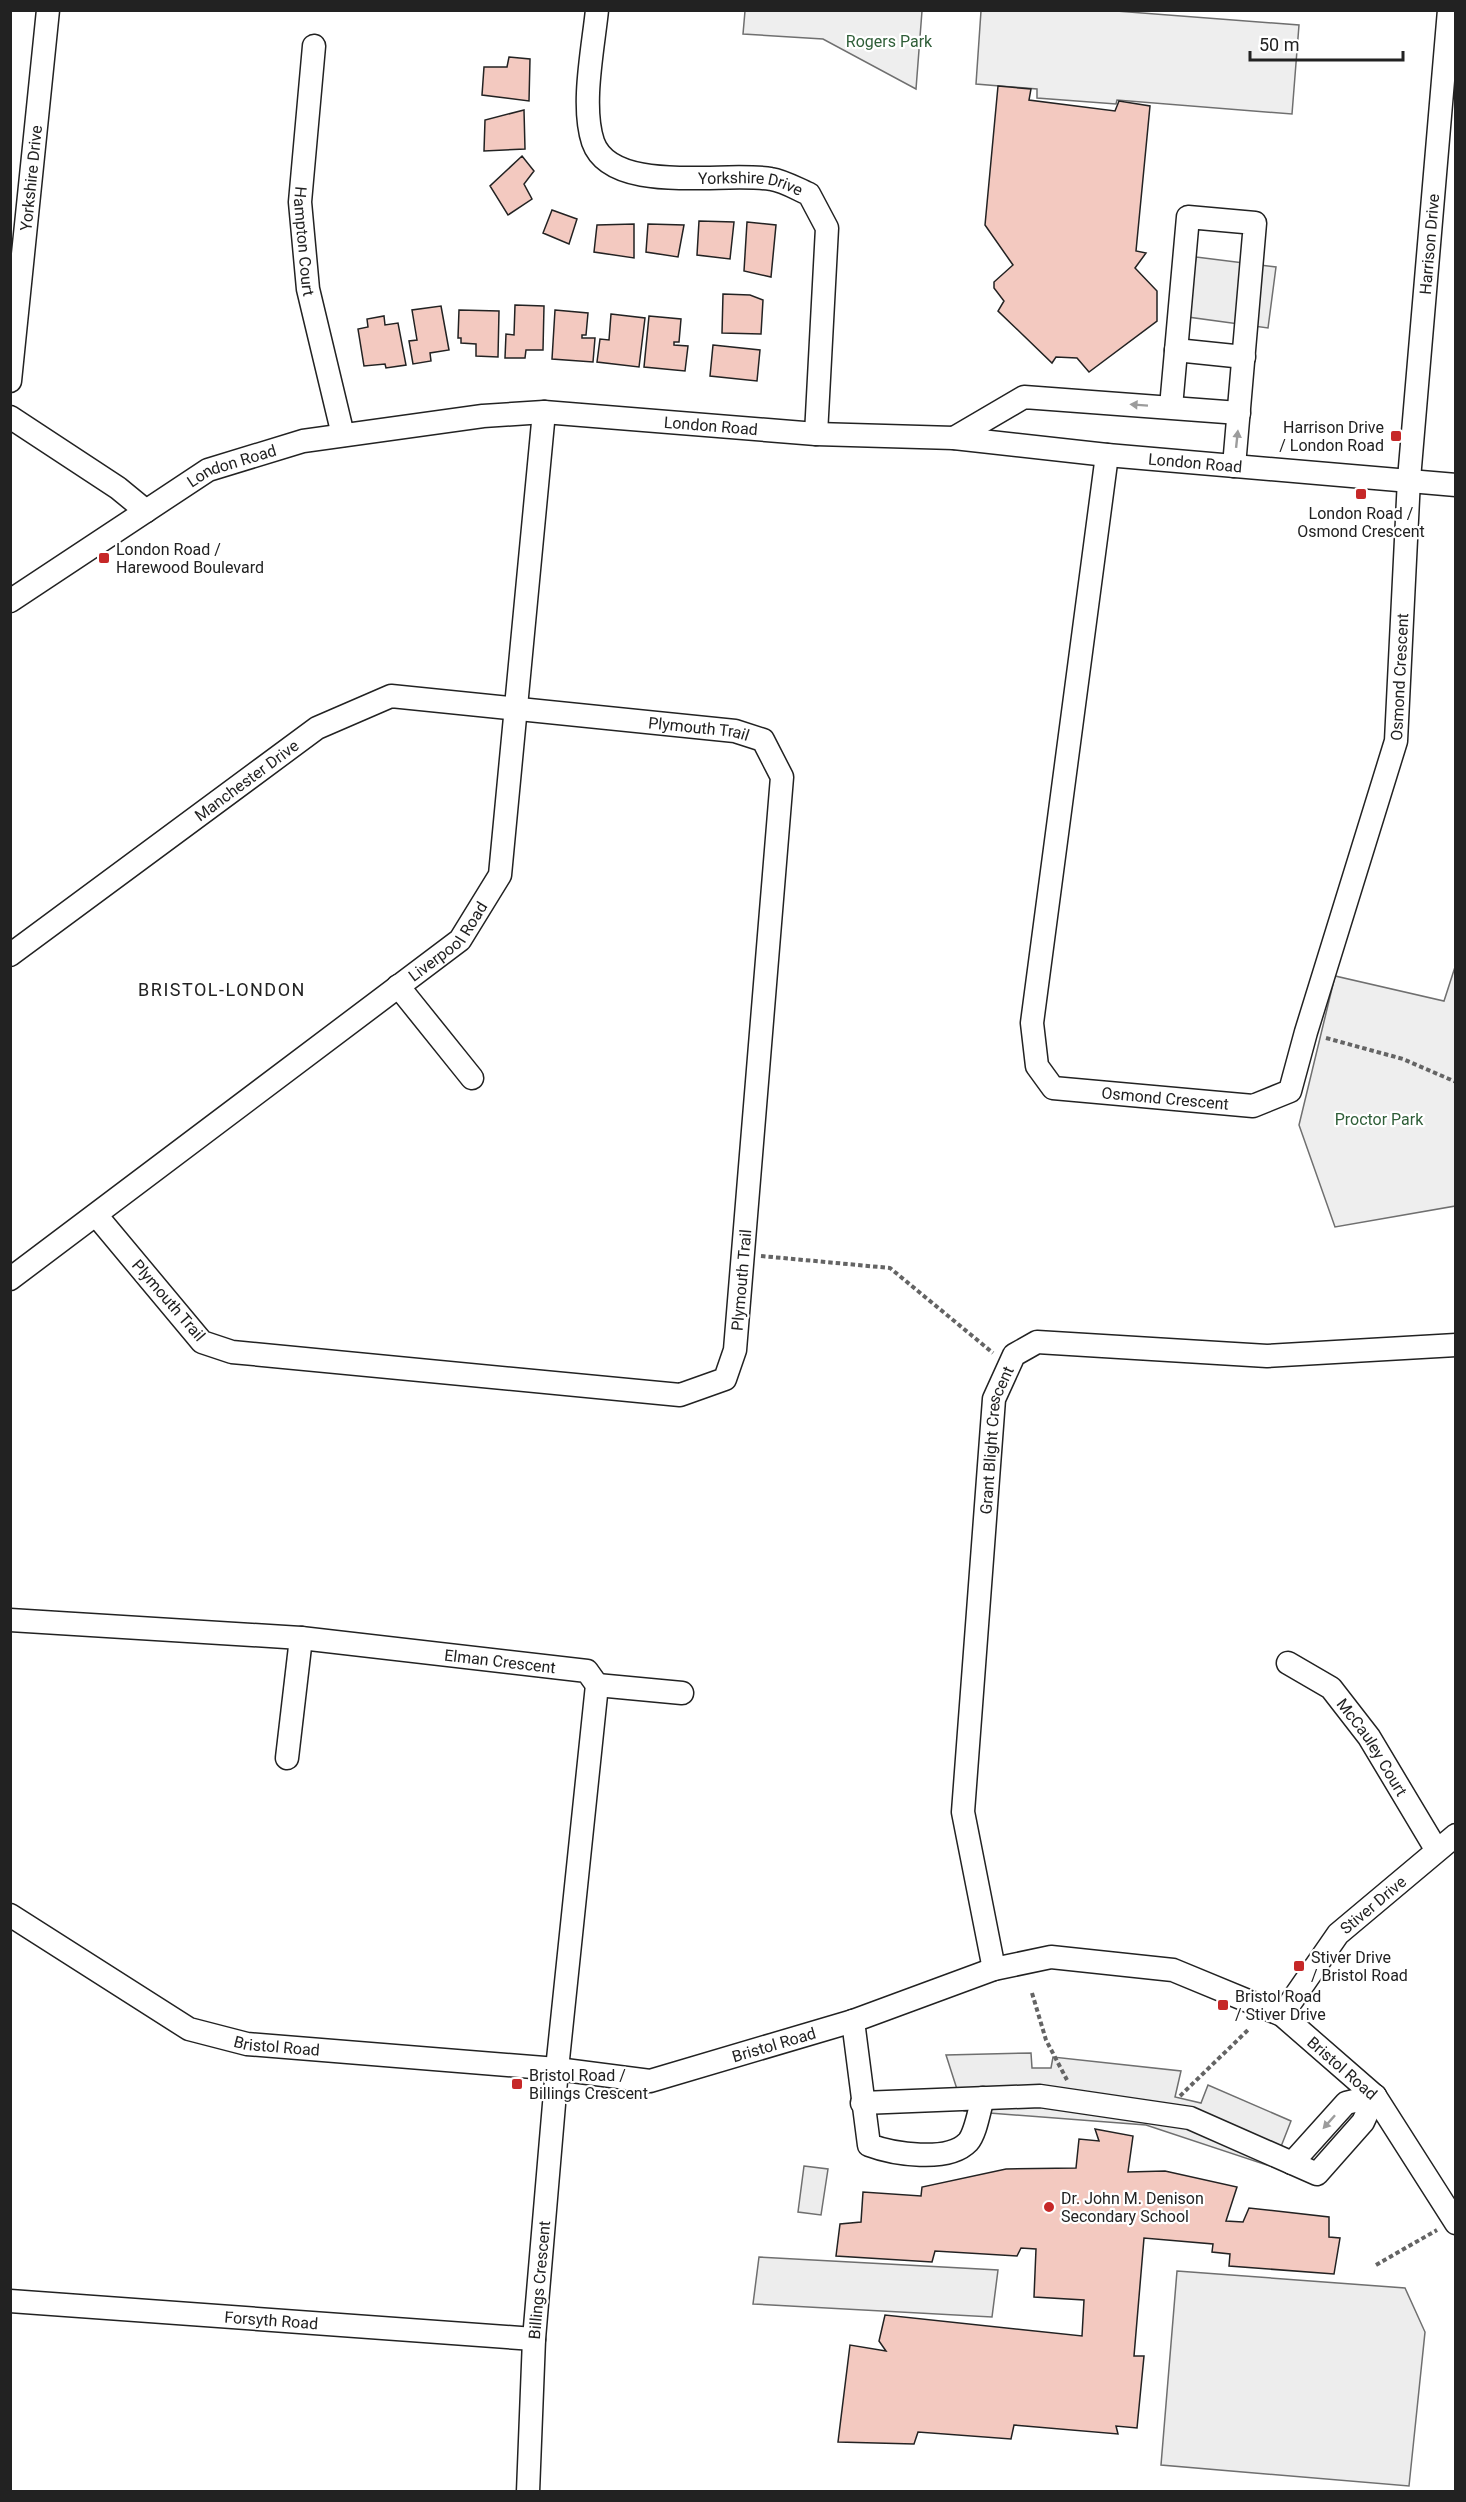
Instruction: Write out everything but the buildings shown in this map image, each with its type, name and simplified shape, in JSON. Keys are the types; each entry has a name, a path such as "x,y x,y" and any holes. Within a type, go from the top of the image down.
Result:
{"street":[{"name":"Yorkshire Drive","path":"10,381 48,10"},
{"name":"Yorkshire Drive","path":"597,10 588,112 594,143 609,166 640,176 772,179 809,194 827,228 816,434"},
{"name":"Harrison Drive","path":"1409,479 1449,10"},
{"name":"Hampton Court","path":"314,46 300,202 308,289 343,435"},
{"path":"1171,407 1188,217 1255,223 1234,465"},
{"path":"1176,350 1244,357"},
{"path":"954,438 1024,397 1239,413"},
{"name":"London Road","path":"10,601 208,470 303,441 483,416 544,412 816,434 954,438 1107,455 1409,479 1455,485"},
{"name":"Liverpool Road","path":"10,1279 460,940 500,875 544,412"},
{"path":"10,417 118,488 146,511"},
{"name":"Osmond Crescent","path":"1107,455 1032,1023 1037,1066 1053,1088 1253,1106 1290,1091 1395,741 1409,479"},
{"name":"Manchester Drive","path":"10,955 316,728 391,696 516,710"},
{"name":"Plymouth Trail","path":"96,1215 202,1342 232,1352 680,1395 725,1379 735,1350 782,777 763,740 735,730 516,710"},
{"path":"398,986 472,1078"},
{"name":"Grant Blight Crescent","path":"994,1969 963,1812 994,1399 1014,1355 1037,1342 1267,1356 1455,1345"},
{"name":"Elman Crescent","path":"10,1620 301,1638 587,1671 597,1685"},
{"path":"286,1758 301,1638"},
{"name":"McCauley Court","path":"1288,1663 1331,1688 1369,1737 1436,1849"},
{"path":"557,2069 597,1685 682,1693"},
{"name":"Stiver Drive","path":"1282,2015 1338,1934 1455,1835"},
{"name":"Bristol Road","path":"10,1915 189,2029 247,2044 557,2069 650,2081 853,2021 994,1969 1051,1957 1173,1970 1282,2015 1375,2096 1455,2222"},
{"path":"853,2021 869,2145 891,2152 950,2154 969,2141 983,2098"},
{"name":"Billings Crescent","path":"528,2492 534,2338 557,2069"},
{"path":"862,2103 1040,2096 1190,2118 1317,2174 1363,2122 1375,2096"},
{"path":"1292,2163 1346,2103 1375,2096"},
{"name":"Forsyth Road","path":"10,2301 534,2338"}],"path":[{"path":"1306,1032 1402,1059 1455,1082"},
{"path":"743,1254 890,1268 1009,1366"},
{"path":"1032,1993 1046,2040 1078,2102"},
{"path":"1162,2114 1250,2029"},
{"path":"1376,2265 1455,2222"}],"green space":[{"name":"Rogers Park","path":"745,11 922,11 916,89 823,39 743,34"},
{"path":"981,11 1116,11 1299,25 1292,114 1117,100 1116,104 1037,98 1037,89 976,84"},
{"name":"Proctor Park","path":"1455,967 1455,1206 1335,1227 1299,1125 1335,976 1444,1001"}],"shaded area":[{"path":"1196,257 1276,267 1268,328 1188,317"},
{"path":"1031,2053 1032,2068 1051,2068 1053,2057 1181,2071 1175,2097 1201,2103 1208,2085 1291,2121 1273,2167 1146,2125 964,2111 946,2055"},
{"path":"804,2166 828,2169 821,2215 798,2212"},
{"path":"759,2257 998,2270 992,2317 753,2304"},
{"path":"1177,2271 1405,2288 1425,2332 1409,2486 1161,2465"}],"place":[{"name":"Harrison Drive / London Road","path":"1396,436"},
{"name":"London Road / Osmond Crescent","path":"1361,494"},
{"name":"London Road / Harewood Boulevard","path":"104,558"},
{"name":"Stiver Drive / Bristol Road","path":"1299,1966"},
{"name":"Bristol Road / Stiver Drive","path":"1223,2005"},
{"name":"Bristol Road / Billings Crescent","path":"517,2084"},
{"name":"Dr. John M. Denison Secondary School","path":"1049,2207"}],"district":[{"name":"BRISTOL-LONDON","path":"222,990"}]}
